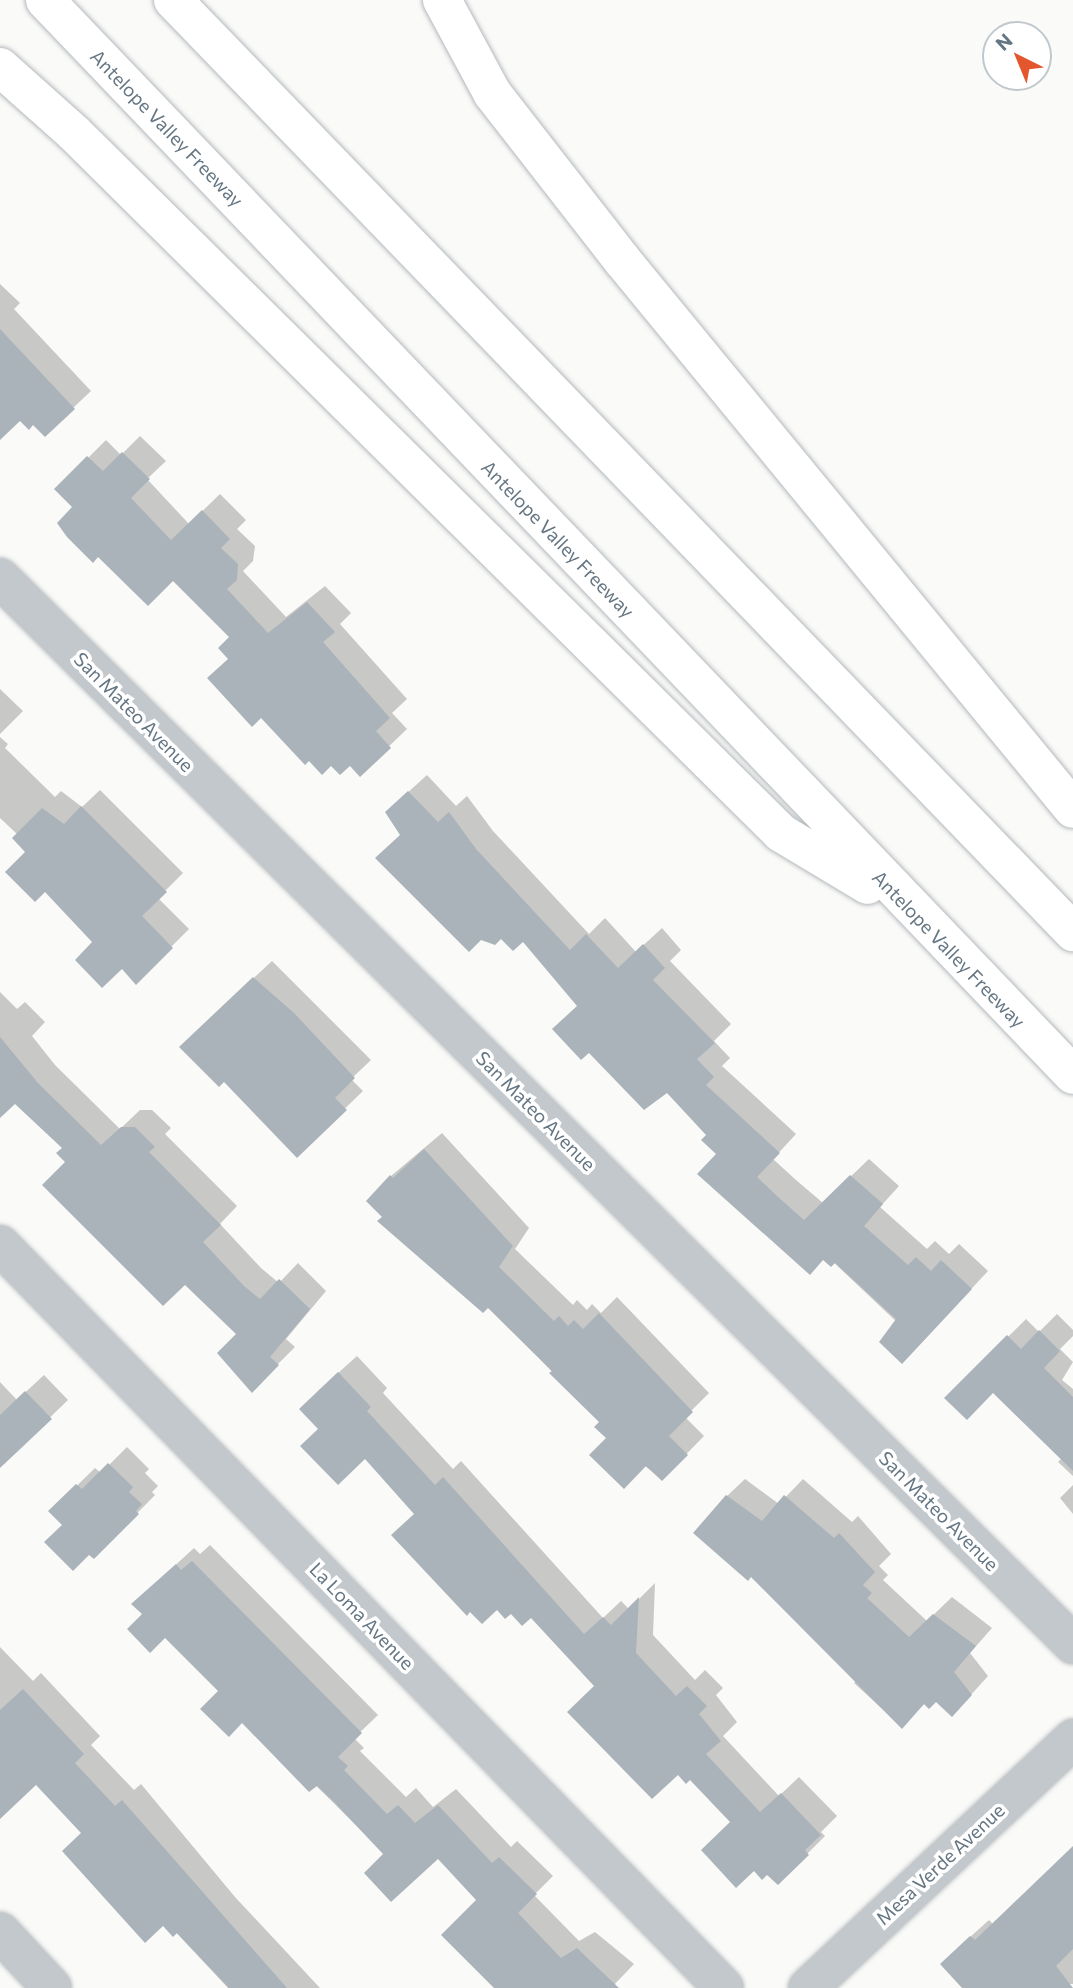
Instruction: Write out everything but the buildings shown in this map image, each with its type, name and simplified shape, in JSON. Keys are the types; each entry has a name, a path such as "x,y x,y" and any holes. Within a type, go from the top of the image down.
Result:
{"highway":[{"name":"Antelope Valley Freeway","path":"45,0 909,909 1073,1076"},
{"path":"173,0 1073,932"},
{"path":"442,0 492,93 622,260 1073,809"},
{"path":"0,67 74,133 781,833 909,909"}],"street":[{"name":"San Mateo Avenue","path":"0,578 1073,1644"},
{"name":"La Loma Avenue","path":"0,1245 724,1988"},
{"name":"Mesa Verde Avenue","path":"808,1988 1073,1739"},
{"path":"0,1932 52,1988"}]}
